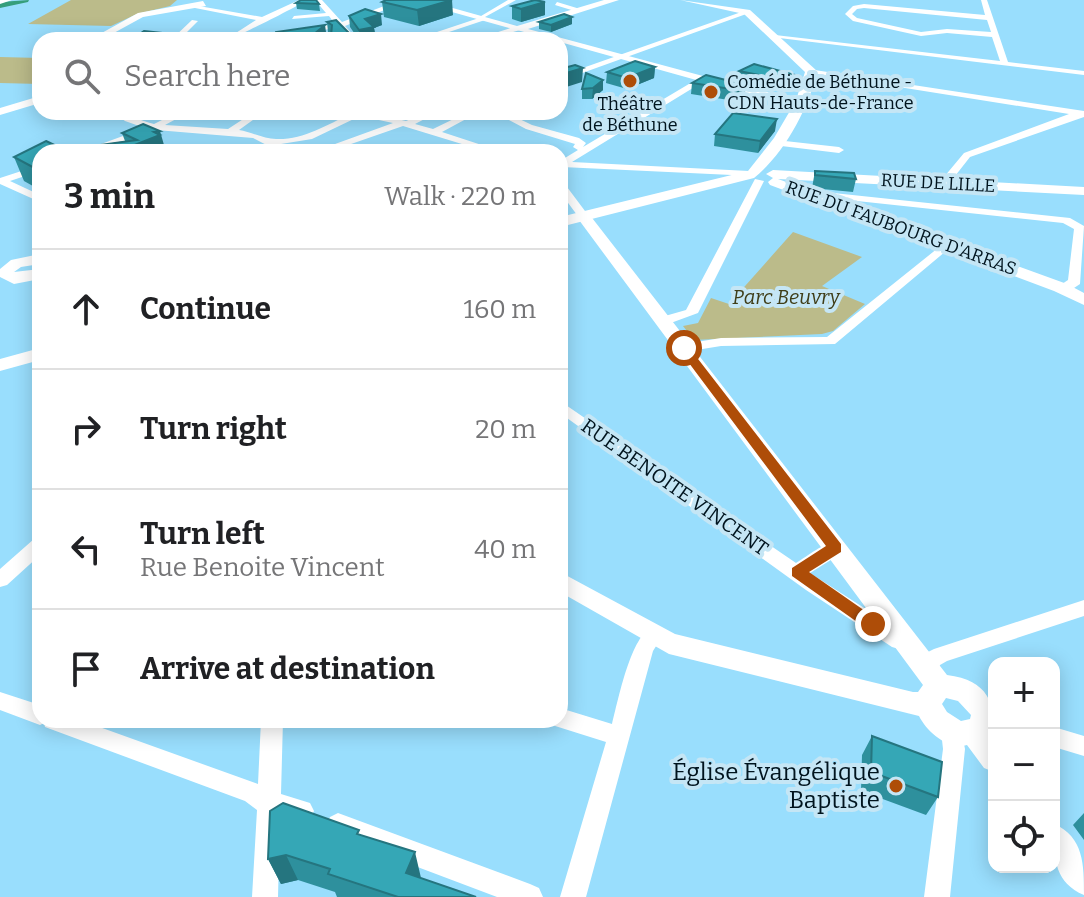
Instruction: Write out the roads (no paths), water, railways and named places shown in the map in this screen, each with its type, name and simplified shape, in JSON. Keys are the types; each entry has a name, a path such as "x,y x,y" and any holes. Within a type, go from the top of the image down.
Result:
{"main road":[{"path":"414,0 531,32"},
{"path":"544,8 573,0"},
{"path":"517,28 614,0"},
{"path":"685,0 747,12 811,71 776,143 766,176"},
{"path":"485,19 511,17"},
{"path":"568,43 706,81 795,100"},
{"name":"RUE DE LILLE","path":"568,220 730,180 766,176 1084,191"},
{"name":"RUE DU FAUBOURG D'ARRAS","path":"766,176 1032,276 1067,285 1084,300"},
{"path":"0,365 32,356"}],"street":[{"path":"0,2 8,0"},
{"path":"108,32 133,18 159,10 219,0"},
{"path":"242,32 304,0"},
{"path":"318,0 346,32"},
{"path":"305,32 340,25 406,0"},
{"path":"443,32 485,19 513,0"},
{"path":"984,0 1005,65"},
{"path":"189,4 287,21 333,14"},
{"path":"557,4 578,10"},
{"path":"991,18 864,6 855,7 848,14 855,20 912,33 996,35"},
{"path":"894,10 893,16 929,20 946,18 945,14"},
{"path":"568,76 747,12"},
{"path":"929,20 934,30 941,32"},
{"path":"183,32 194,21"},
{"path":"504,32 517,28"},
{"path":"775,37 1084,73"},
{"path":"811,71 1083,114"},
{"path":"568,158 706,81"},
{"path":"0,112 32,104"},
{"path":"944,183 967,155 1083,114"},
{"path":"129,120 257,135 271,143 313,144 415,120"},
{"path":"108,144 168,120"},
{"path":"231,131 248,120"},
{"path":"313,144 345,120"},
{"path":"392,120 472,144"},
{"path":"435,132 459,120"},
{"path":"524,120 581,144 568,156"},
{"path":"532,120 596,141"},
{"path":"187,138 195,129"},
{"path":"130,136 137,144"},
{"path":"776,143 839,150"},
{"path":"568,162 766,176 691,313 663,321"},
{"path":"0,167 18,175"},
{"path":"1,181 32,171"},
{"path":"1,181 32,195"},
{"path":"805,193 1084,220"},
{"path":"568,196 911,648 932,687"},
{"path":"1066,220 1080,228 1079,255 1067,285"},
{"path":"684,348 721,342 830,341 948,244"},
{"name":"RUE BENOITE VINCENT","path":"568,412 911,648"},
{"path":"797,572 836,548"},
{"path":"0,580 32,555"},
{"path":"568,586 653,635 704,653 913,704 932,687 958,688 975,699 981,707 977,728 954,749 937,897"},
{"path":"988,748 977,728 935,719 933,659 1084,608"},
{"path":"573,897 644,649 653,635"},
{"path":"0,701 32,712"},
{"path":"568,720 619,736"},
{"path":"74,728 530,897"},
{"path":"265,897 272,728"},
{"path":"1060,739 1084,746"},
{"path":"1060,847 1084,879"}],"waterway":[{"path":"0,5 24,0"}],"place":[{"name":"Théâtre de Béthune","path":"630,81"},
{"name":"Comédie de Béthune - CDN Hauts-de-France","path":"711,92"},
{"name":"Église Évangélique Baptiste","path":"896,786"}],"park label":[{"name":"Parc Beuvry","path":"786,297"}]}
